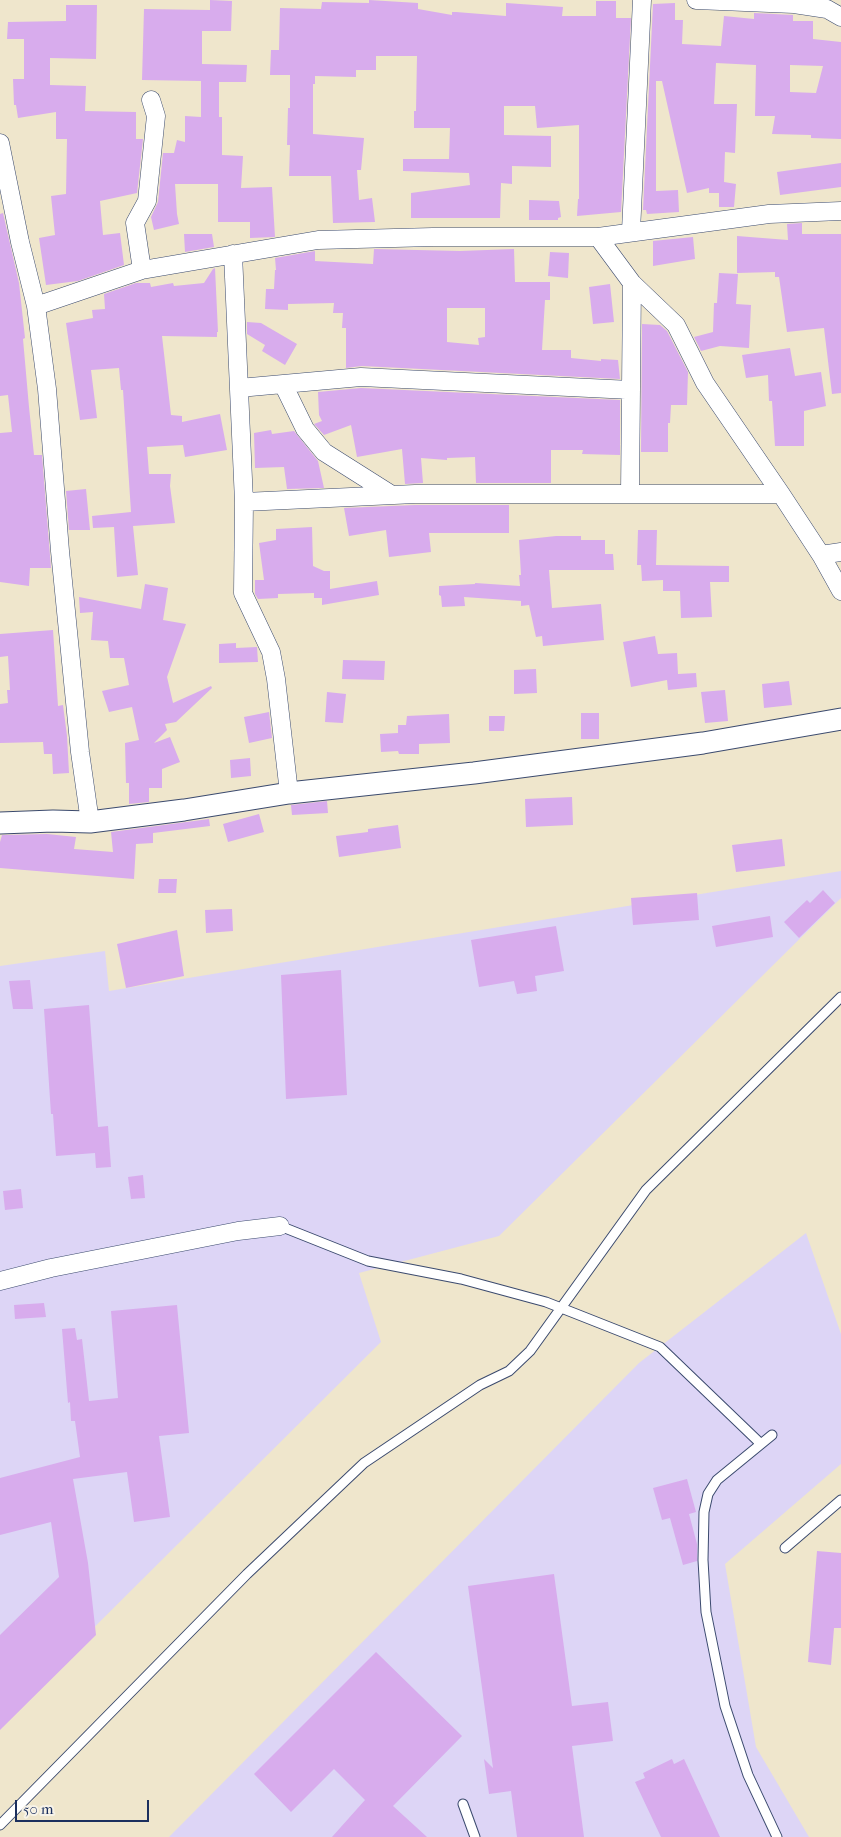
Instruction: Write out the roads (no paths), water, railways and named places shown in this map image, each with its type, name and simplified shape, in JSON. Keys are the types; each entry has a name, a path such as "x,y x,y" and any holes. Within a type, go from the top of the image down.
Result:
{"street":[{"path":"631,231 642,0"},
{"path":"696,0 794,4 827,9 841,17"},
{"path":"142,270 135,223 147,201 156,116 151,100"},
{"path":"0,143 20,242 36,306 47,389 60,551 90,822"},
{"path":"36,306 142,270 318,240 433,237 598,237 631,231 769,214 841,211"},
{"path":"598,237 632,283 676,324 705,383 821,555 841,591"},
{"path":"233,254 244,502 243,593 271,652 276,679 289,792"},
{"path":"630,494 632,283"},
{"path":"239,388 361,377 631,390"},
{"path":"283,384 305,429 324,452 392,495"},
{"path":"244,502 392,495 781,494"},
{"path":"821,555 841,552"},
{"path":"0,823 90,822 184,810 289,792 483,772 703,743 841,719"},
{"path":"0,1281 51,1268 219,1235 280,1226"}],"lane":[{"path":"0,1825 247,1574 364,1463 480,1385 508,1371 530,1351 646,1190 841,997"},
{"path":"280,1226 368,1261 460,1278 561,1307 660,1347 761,1444"},
{"path":"772,1435 717,1480 708,1494 704,1512 703,1560 706,1612 725,1706 748,1775 777,1837"},
{"path":"785,1548 841,1500"},
{"path":"463,1804 475,1837"}]}
